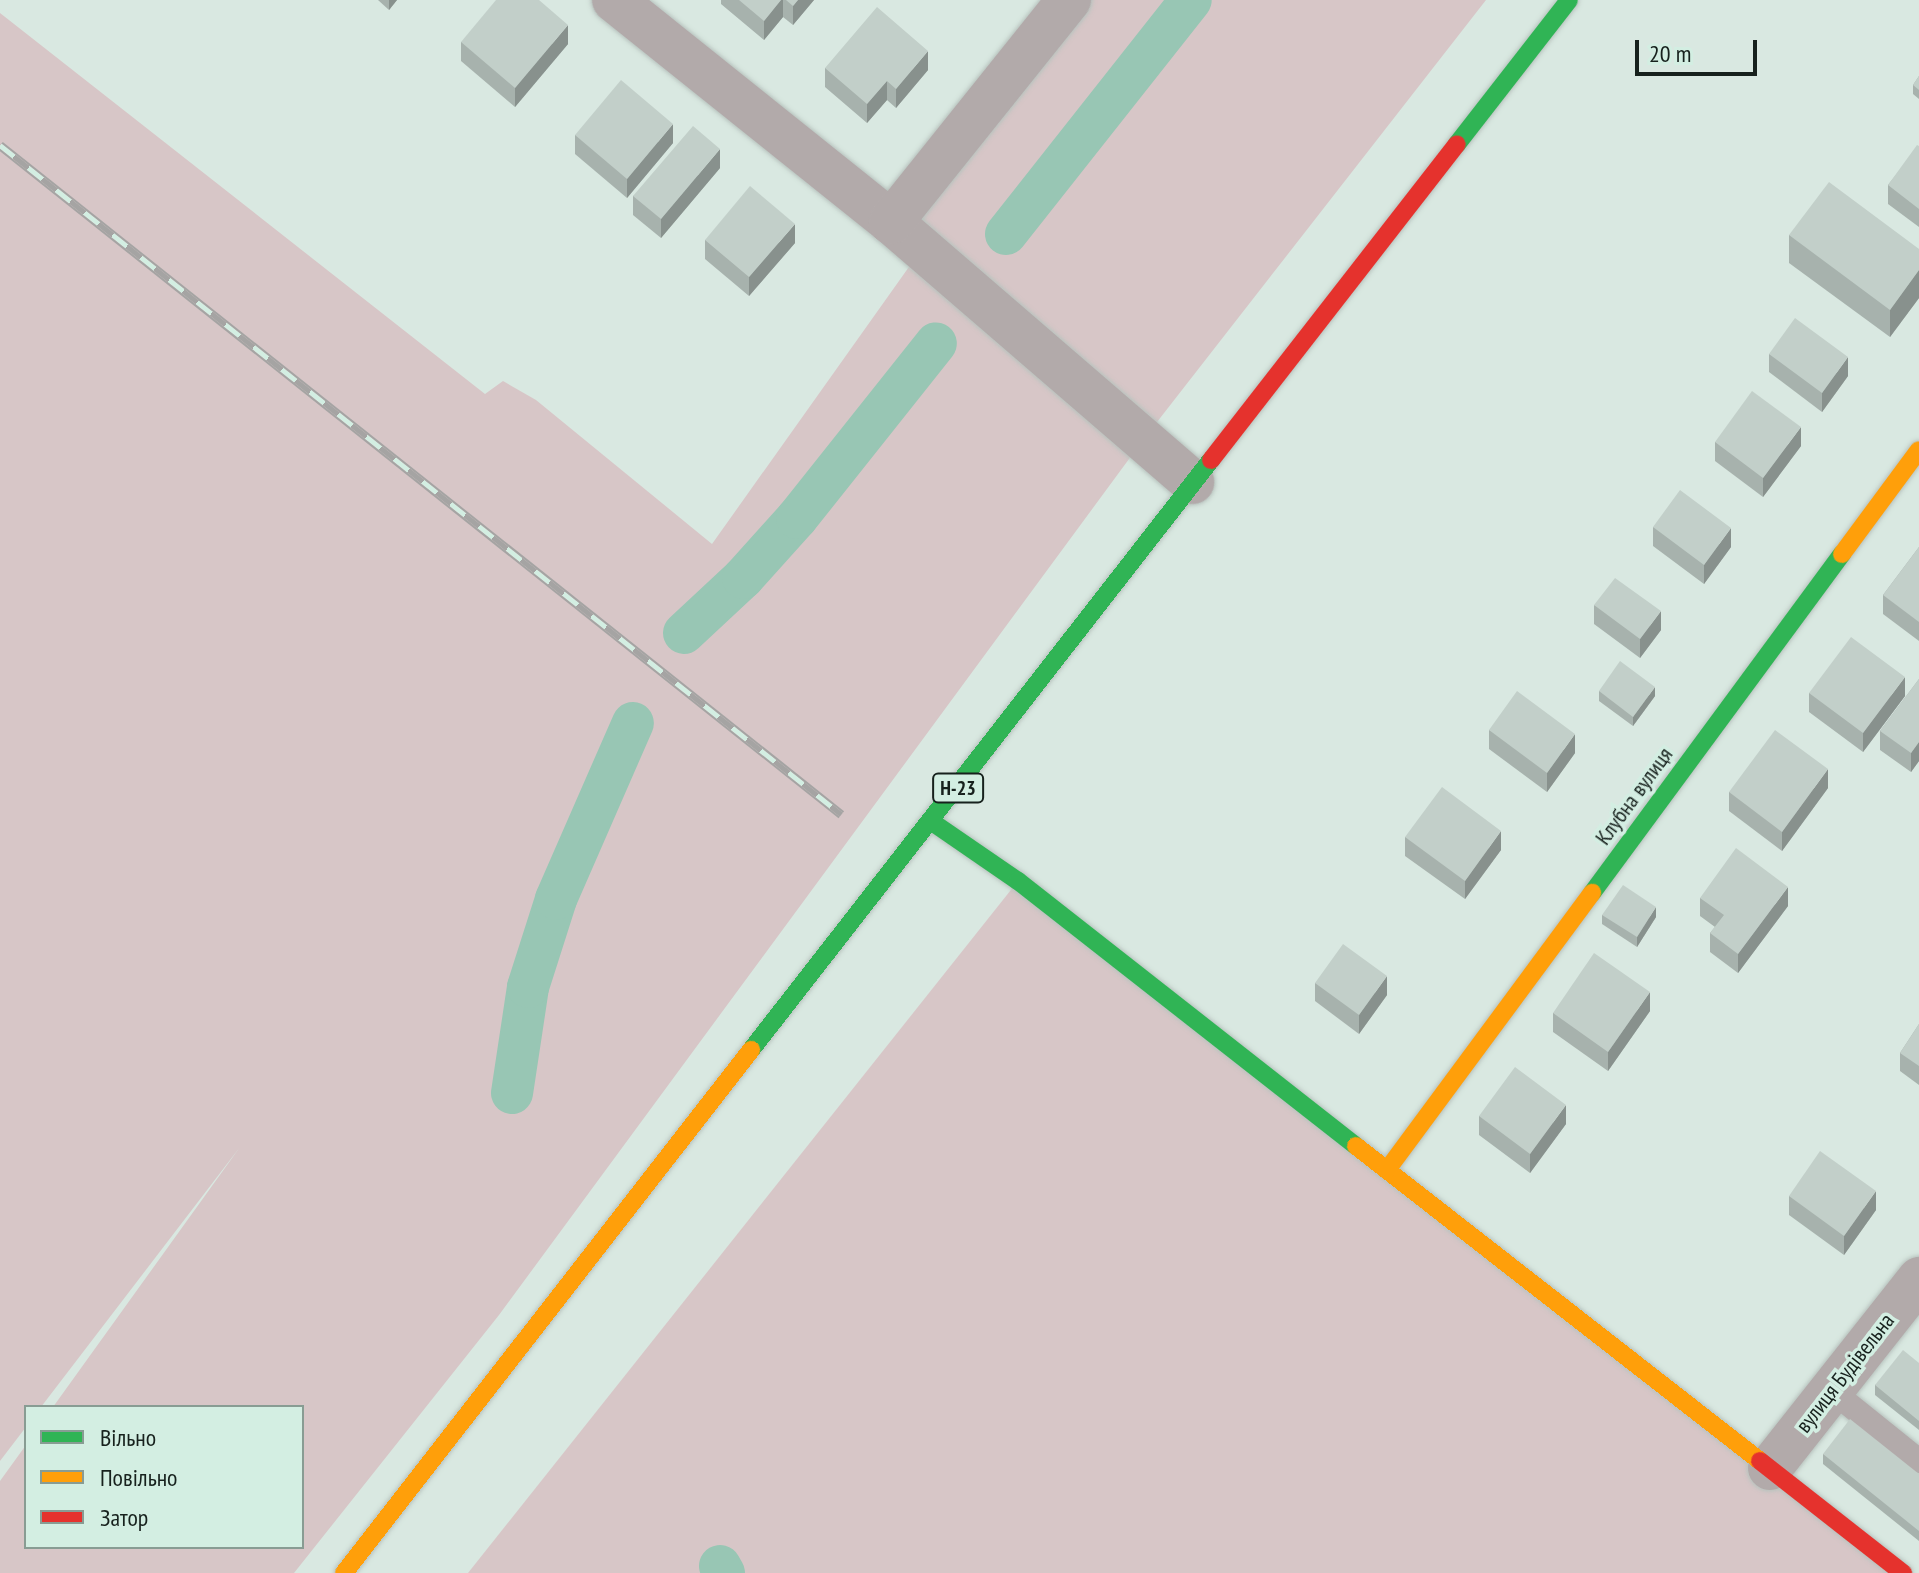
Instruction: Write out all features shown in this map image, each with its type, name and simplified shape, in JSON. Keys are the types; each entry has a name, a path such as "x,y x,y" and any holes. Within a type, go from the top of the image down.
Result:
{"street":[{"path":"614,0 891,222 1192,482"},
{"path":"891,222 1069,0"},
{"name":"Н-23","path":"344,1573 932,822 1192,482 1569,0"},
{"name":"Клубна вулиця","path":"1387,1170 1919,450"},
{"path":"932,822 1018,881 1903,1573"},
{"name":"вулиця Будівельна","path":"1770,1468 1919,1279"}],"lane":[{"path":"1831,1390 1919,1461"}],"shaded area":[{"path":"1066,0 1486,0 1143,440 499,1315 294,1573 0,1573 0,1481 24,1448 24,1549 304,1549 304,1405 54,1405 240,1147 43,1405 24,1405 24,1430 0,1461 0,13 485,394 503,381 536,400 712,544 921,250 891,223"},
{"path":"1018,881 1903,1573 468,1573"}],"building":[{"path":"496,0 539,0 568,25 515,88 461,42"},
{"path":"739,0 781,0 764,21"},
{"path":"877,7 928,51 896,89 887,81 867,104 825,68"},
{"path":"1919,76 1919,90 1913,85"},
{"path":"621,80 673,124 627,179 575,135"},
{"path":"693,126 720,149 661,219 633,196"},
{"path":"1919,146 1919,209 1888,185"},
{"path":"1829,182 1919,249 1919,270 1890,310 1789,235"},
{"path":"750,186 795,224 749,277 705,240"},
{"path":"1795,318 1848,357 1822,393 1769,354"},
{"path":"1752,391 1801,427 1763,478 1715,442"},
{"path":"1680,490 1731,528 1704,565 1653,527"},
{"path":"1919,547 1919,622 1883,595"},
{"path":"1615,578 1661,611 1640,639 1594,605"},
{"path":"1851,637 1905,677 1863,733 1809,693"},
{"path":"1620,661 1655,687 1633,717 1599,691"},
{"path":"1919,679 1919,742 1911,753 1880,731"},
{"path":"1517,691 1575,734 1547,773 1489,730"},
{"path":"1775,730 1828,769 1782,832 1729,792"},
{"path":"1442,787 1501,831 1465,881 1405,837"},
{"path":"1736,848 1788,887 1738,954 1710,933 1724,915 1700,898"},
{"path":"1623,885 1656,907 1637,937 1602,915"},
{"path":"1343,944 1387,976 1359,1015 1315,983"},
{"path":"1594,953 1650,992 1608,1052 1553,1013"},
{"path":"1919,1024 1919,1066 1900,1053"},
{"path":"1515,1067 1566,1105 1530,1154 1479,1116"},
{"path":"1820,1151 1876,1191 1844,1236 1789,1196"},
{"path":"1903,1350 1919,1363 1919,1421 1875,1385"},
{"path":"1850,1419 1919,1474 1919,1531 1823,1454"}],"waterway":[{"path":"1006,234 1191,0"},
{"path":"684,633 743,578 797,518 936,343"},
{"path":"512,1093 528,987 556,899 633,723"},
{"path":"720,1566 724,1573"}],"railway":[{"path":"0,145 841,814"}],"traffic: fast":[{"path":"1457,144 1569,0"},
{"path":"751,1050 1211,460"},
{"path":"1592,893 1842,554"},
{"path":"932,822 1018,881 1356,1146"}],"traffic: slow":[{"path":"1842,554 1919,450"},
{"path":"1387,1170 1592,893"},
{"path":"344,1573 751,1050"},
{"path":"1356,1146 1760,1461"}],"traffic: jam":[{"path":"1211,460 1457,144"},
{"path":"1760,1461 1903,1573"}]}
